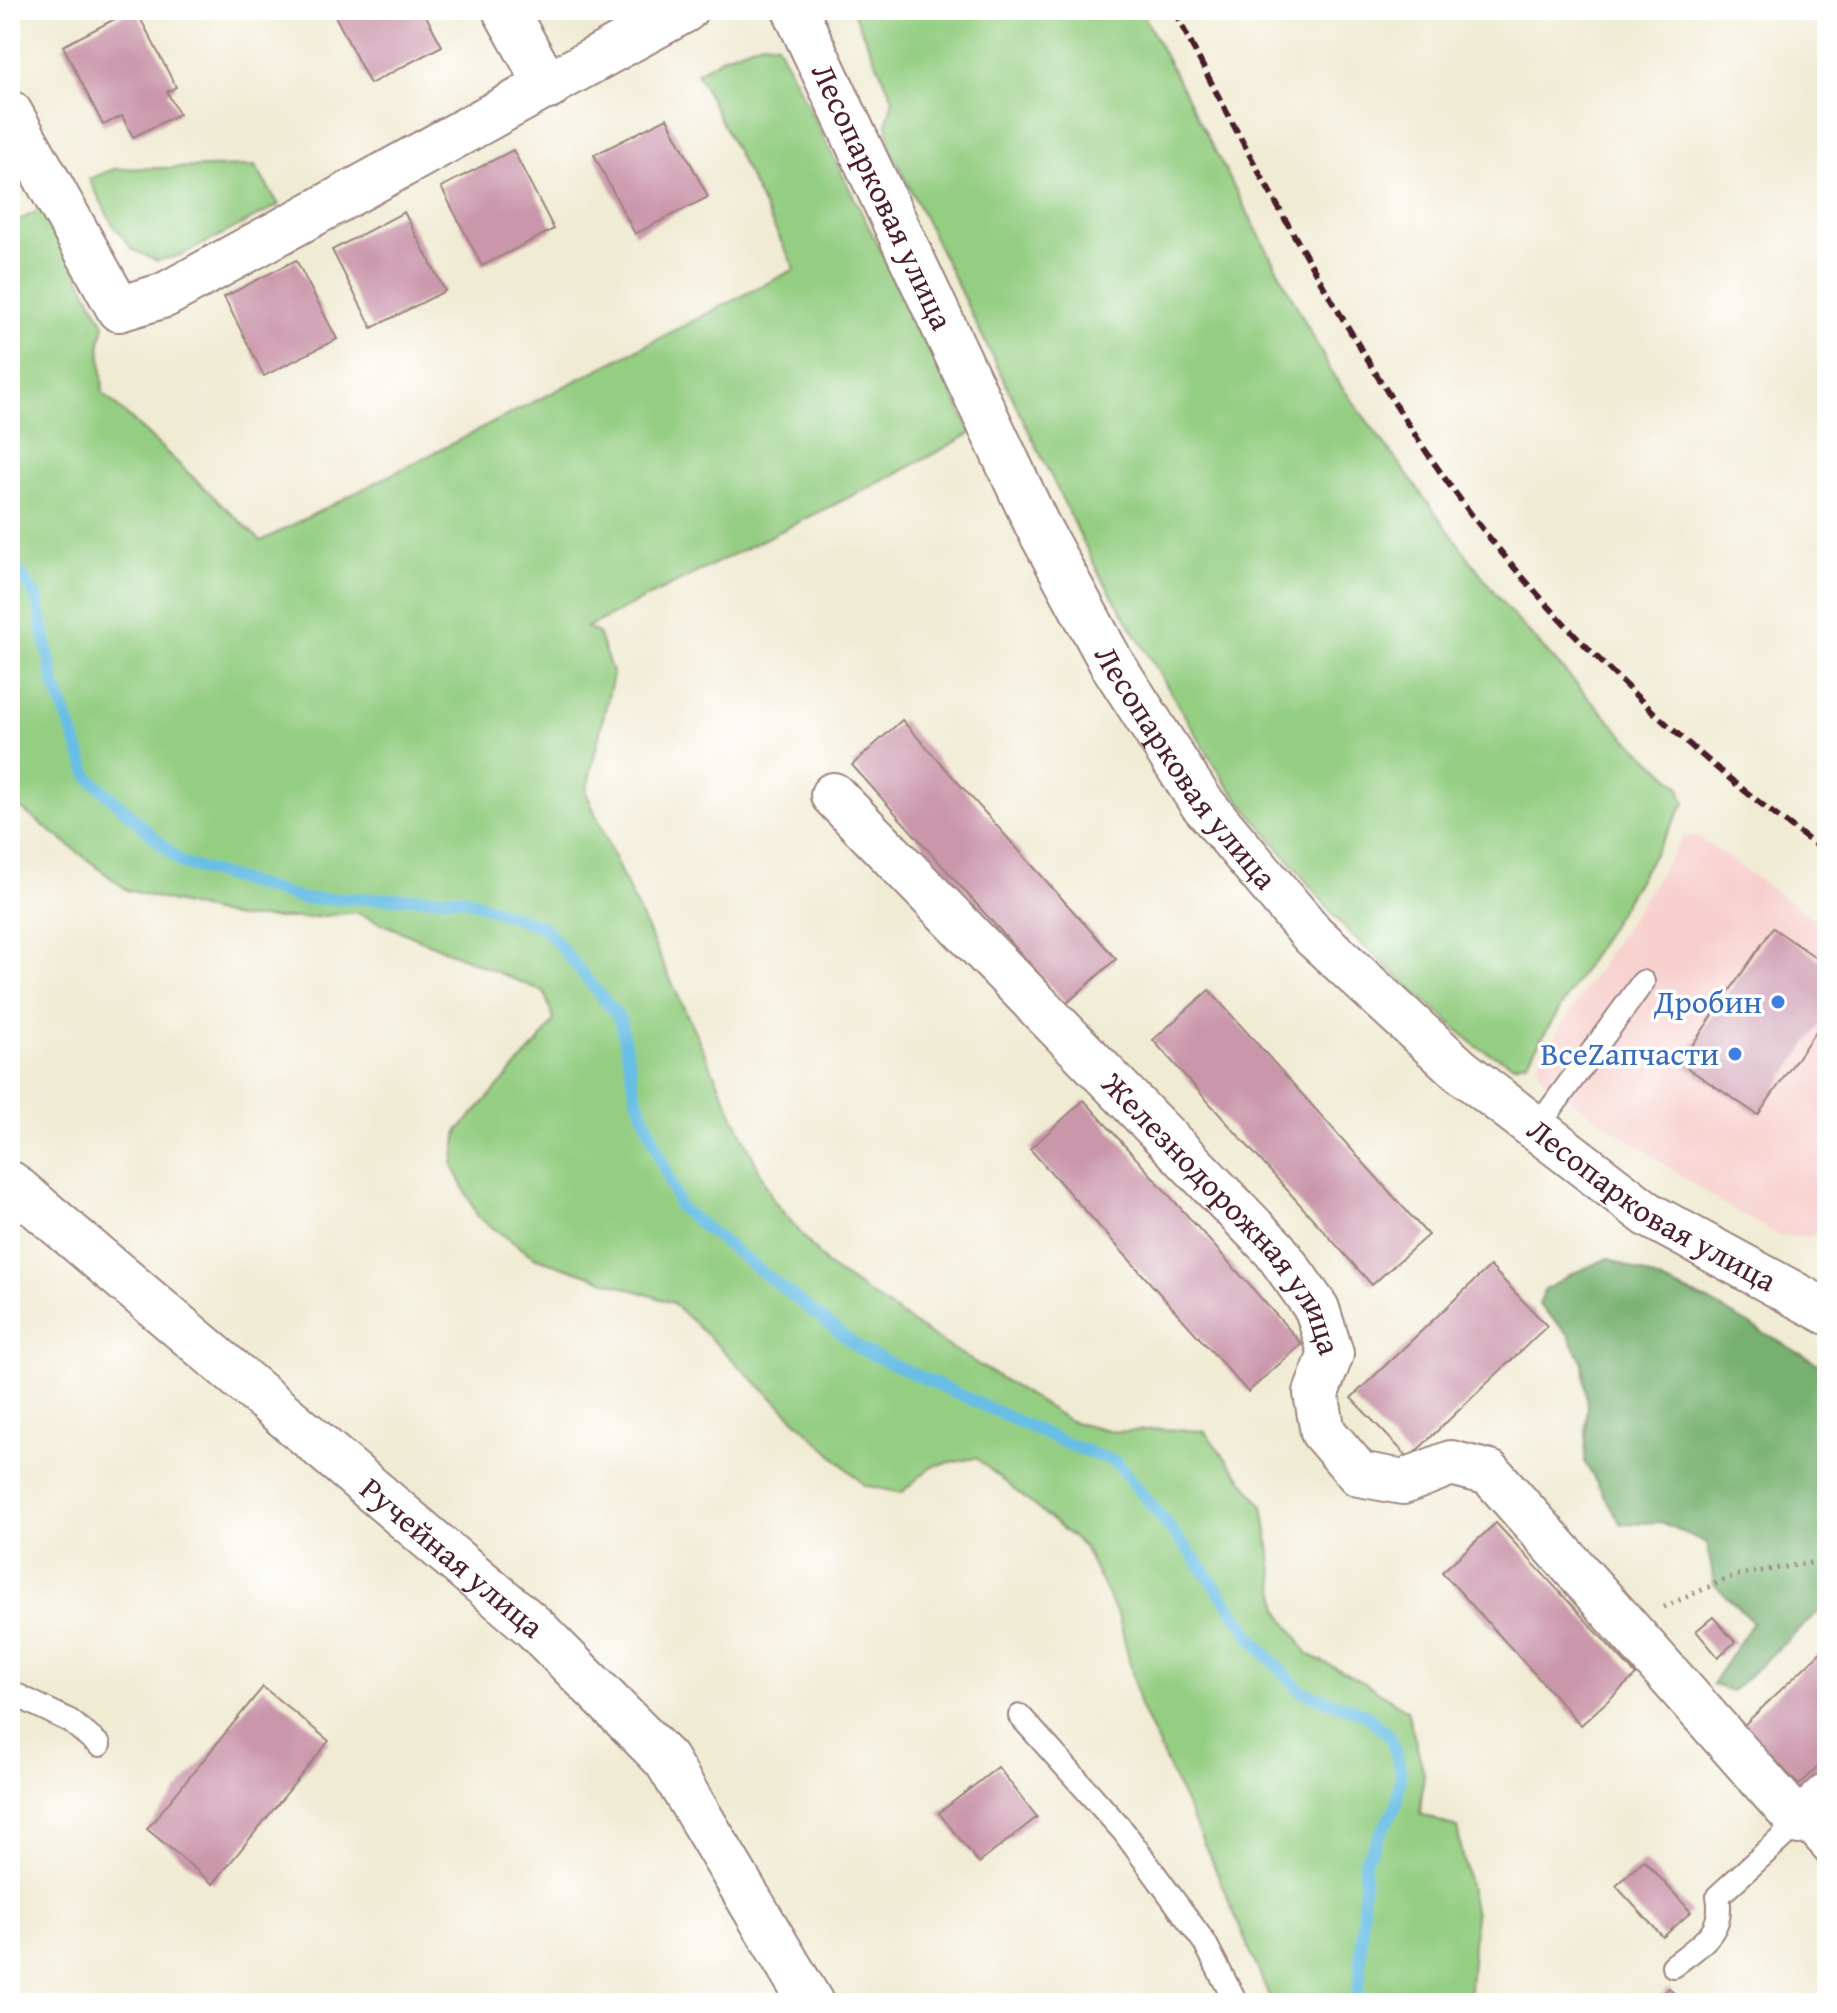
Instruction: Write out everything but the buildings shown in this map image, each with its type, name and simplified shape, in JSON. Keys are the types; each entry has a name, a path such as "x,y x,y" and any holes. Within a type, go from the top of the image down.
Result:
{"street":[{"path":"505,10 548,87"},
{"path":"10,113 119,309 165,295 685,10"},
{"name":"Лесопарковая улица","path":"795,10 1037,525 1111,662 1201,802 1313,935 1460,1070 1649,1215 1827,1312"},
{"name":"Железнодорожная улица","path":"833,795 1275,1250 1317,1309 1331,1354 1316,1393 1323,1432 1359,1474 1403,1482 1451,1463 1490,1473 1624,1625 1818,1824"},
{"name":"Ручейная улица","path":"11,1184 534,1627 666,1760 811,2003"}],"lane":[{"path":"1536,1129 1643,982"},
{"path":"10,1692 70,1721 99,1745"},
{"path":"1020,1716 1124,1832 1205,1943 1236,2003"},
{"path":"1673,1966 1713,1934 1721,1911 1718,1896 1818,1824"}],"path":[{"path":"1624,1625 1733,1576 1827,1560"}],"shaded area":[{"path":"1684,836 1698,837 1827,928 1827,1222 1823,1229 1809,1237 1779,1236 1723,1204 1544,1082 1537,1064"}],"green space":[{"path":"852,10 1141,10 1333,375 1507,609 1624,736 1679,785 1685,803 1528,1061 1514,1065 1477,1047 1346,930 1225,782 1098,572 891,150 887,123 893,98"},
{"path":"762,42 777,44 972,433 898,473 587,627 598,633 613,675 586,792 773,1200 828,1266 932,1336 1070,1421 1117,1432 1160,1429 1204,1431 1263,1506 1279,1610 1308,1654 1365,1683 1407,1710 1424,1773 1420,1814 1457,1828 1475,1915 1469,2003 1272,2003 1212,1861 1140,1706 1119,1618 1084,1547 976,1458 932,1466 901,1493 864,1485 673,1303 534,1257 478,1217 453,1165 458,1131 539,1042 554,1020 544,992 355,912 308,918 237,918 127,890 18,806 10,789 10,225 43,208 104,324 100,343 103,393 261,541 795,269 697,73 725,56"},
{"path":"255,166 279,205 182,255 157,261 132,249 112,223 89,179 114,169"},
{"path":"1608,1258 1708,1301 1827,1369 1827,1604 1732,1691 1712,1684 1753,1622 1714,1584 1707,1543 1661,1522 1621,1524 1585,1463 1587,1408 1583,1363 1568,1334 1539,1305 1544,1291 1569,1275"}],"waterway":[{"path":"10,559 37,598 54,683 89,777 182,863 303,899 462,898 545,928 620,1019 636,1096 680,1208 862,1350 1070,1445 1116,1462 1196,1560 1260,1648 1301,1691 1365,1714 1390,1736 1401,1770 1397,1804 1365,1860 1356,2003"}],"railway":[{"path":"1174,10 1323,285 1405,420 1470,513 1553,611 1626,686 1704,757 1827,853"}],"place":[{"name":"Дробин","path":"1778,1002"},
{"name":"ВсеZапчасти","path":"1735,1054"}]}
